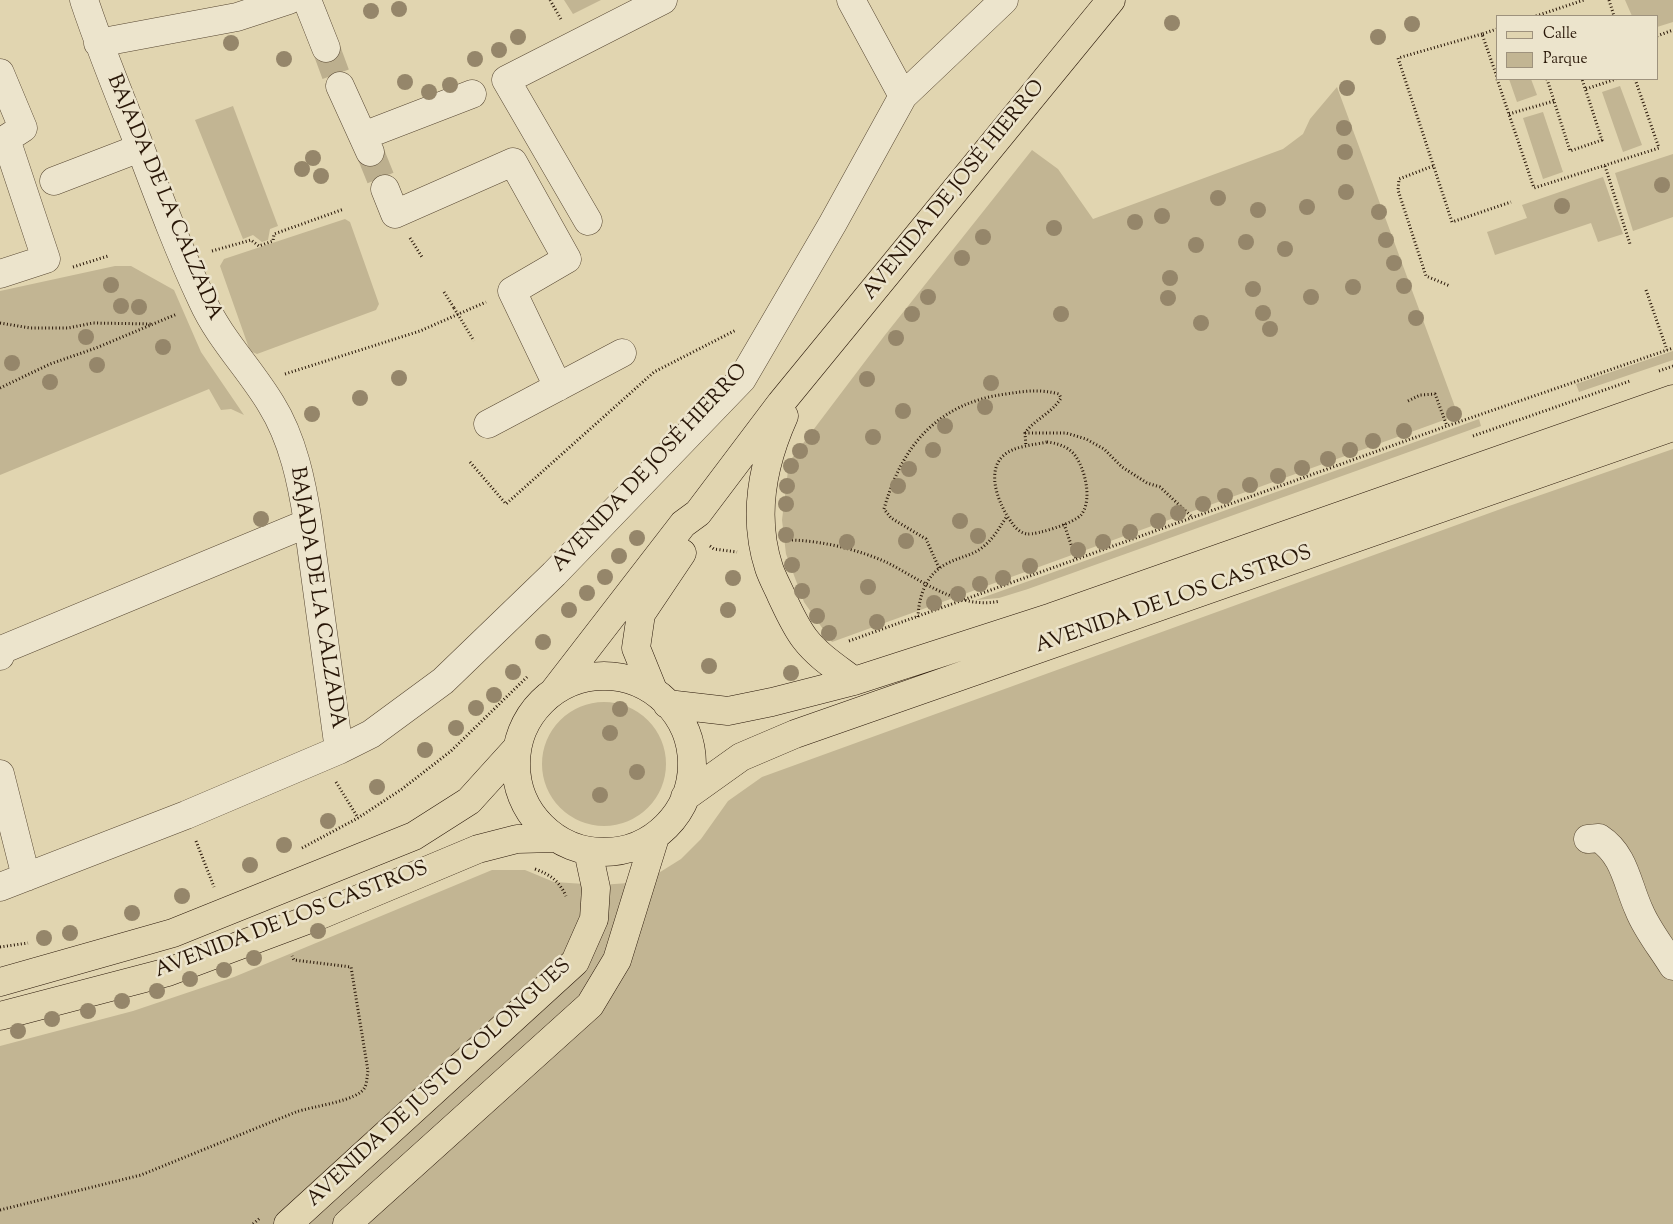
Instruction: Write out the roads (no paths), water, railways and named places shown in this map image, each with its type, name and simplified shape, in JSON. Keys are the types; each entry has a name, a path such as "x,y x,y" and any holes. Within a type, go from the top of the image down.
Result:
{"main road":[{"name":"AVENIDA DE JOSÉ HIERRO","path":"660,697 636,648 641,614 696,524 781,403 1111,0"},
{"name":"AVENIDA DE JOSÉ HIERRO","path":"800,382 773,442 764,471 760,528 769,569 793,620 805,639 854,681"},
{"name":"AVENIDA DE LOS CASTROS","path":"660,697 728,710 772,702 854,681 1052,617 1673,399"},
{"name":"AVENIDA DE LOS CASTROS","path":"685,797 741,757 795,734 1673,427"},
{"name":"AVENIDA DE JOSÉ HIERRO","path":"554,691 683,524 696,524"},
{"path":"586,677 621,677 660,697 678,714 692,746 692,780 685,797 679,812 655,837 623,851 588,851 556,838 531,814 517,782 517,748 530,715 554,691 586,677"},
{"name":"AVENIDA DE LOS CASTROS","path":"1,976 173,933 414,836 469,801 517,748"},
{"name":"AVENIDA DE JUSTO COLONGUES","path":"348,1224 590,1004 617,960 655,837"},
{"name":"AVENIDA DE LOS CASTROS","path":"0,1016 168,972 318,916 478,849 518,838 556,838"},
{"name":"AVENIDA DE JUSTO COLONGUES","path":"276,1219 575,962 594,919 596,888 588,851"}],"street":[{"name":"BAJADA DE LA CALZADA","path":"84,0 98,43 202,302 272,405 291,448 303,492 308,523 339,750"},
{"path":"98,43 236,16 289,0"},
{"path":"307,0 326,48"},
{"path":"588,221 506,80 663,0"},
{"path":"851,0 903,96"},
{"name":"AVENIDA DE JOSÉ HIERRO","path":"339,750 371,734 443,681 554,574 742,379 833,223 903,96 1004,0"},
{"path":"0,73 23,128 6,139 46,259 0,274"},
{"path":"340,86 366,144 472,94"},
{"path":"54,181 140,148"},
{"path":"385,189 395,214 513,162 567,259 512,291 558,387"},
{"path":"488,424 622,353"},
{"path":"0,656 1,650 308,523"},
{"path":"0,887 186,815 339,750"},
{"path":"0,774 26,877"},
{"path":"1588,839 1598,838 1614,850 1624,868 1638,910 1673,966"}],"tunnel":[{"path":"326,48 340,86"},
{"path":"370,152 385,189"}]}
